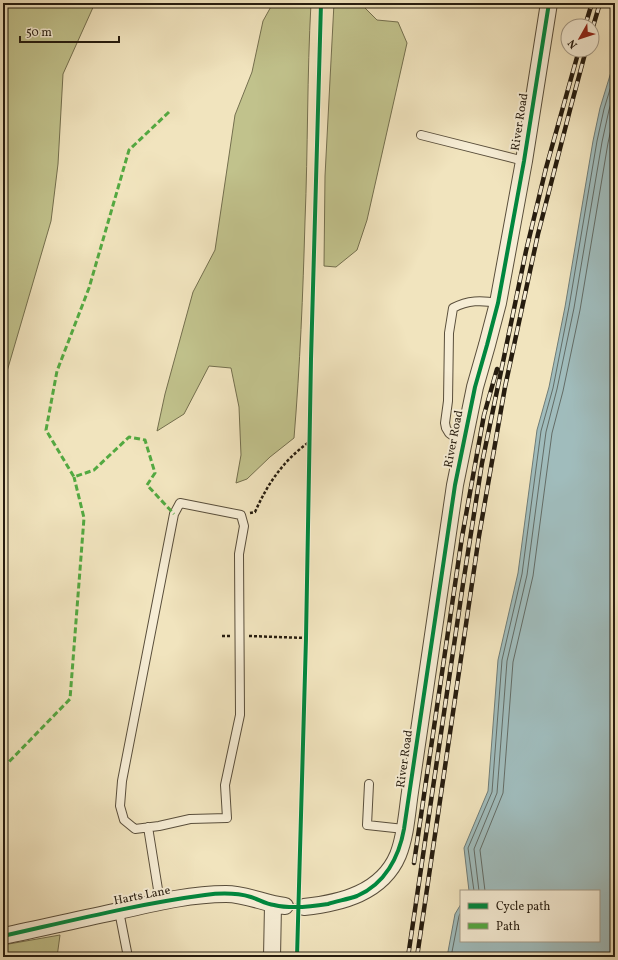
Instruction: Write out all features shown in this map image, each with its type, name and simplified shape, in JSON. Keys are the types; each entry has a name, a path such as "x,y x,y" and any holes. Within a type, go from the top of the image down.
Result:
{"street":[{"name":"River Road","path":"304,907 320,905 358,895 372,887 383,876 390,868 397,855 404,829 455,485 475,387 488,345 498,303 524,161 548,3"},
{"name":"Harts Lane","path":"3,936 160,902 207,895 228,894 249,896 279,906 272,957"}],"lane":[{"path":"421,135 524,161"},
{"path":"464,439 453,436 449,433 444,424 448,401 449,333 453,308 472,301 482,300 498,303"},
{"path":"180,503 241,515 244,526 239,554 240,715 225,785 227,818 190,819 135,829 124,820 120,806 122,781 174,514 180,503"},
{"path":"369,784 367,825 404,829"},
{"path":"148,827 160,902"},
{"path":"119,911 128,957"}],"path":[{"path":"309,450 310,434"},
{"path":"241,515 255,512 265,490 280,468 300,448 309,442"},
{"path":"306,630 306,646"},
{"path":"222,636 306,638"}],"green space":[{"path":"3,3 95,3 63,74 58,164 51,221 3,385"},
{"path":"273,3 311,3 300,357 294,438 270,457 247,479 236,483 241,455 239,407 231,368 209,366 184,414 157,431 165,394 193,292 215,250 235,115 252,72 263,21"},
{"path":"334,3 360,3 377,20 398,22 407,43 367,220 357,250 336,267 324,266 325,176"},
{"path":"60,935 57,957 3,957 3,945"}],"water":[{"path":"615,59 615,957 447,957 455,914 460,906 460,942 600,942 600,890 469,890 464,848 488,791 498,660 518,573 537,430 549,387 565,307 600,108"}],"railway":[{"path":"587,18 592,3"},
{"path":"596,18 600,3"},
{"path":"408,957 482,463 526,251 546,168 577,58"},
{"path":"417,957 479,536 505,387 538,234 584,58"},
{"path":"414,863 462,537 484,415 497,369"}],"marked path":[{"path":"169,112 129,150 89,288 57,371 46,430 74,477 94,470 129,437 145,440 155,473 147,485 174,514"},
{"path":"3,768 70,699 84,518 74,477"}],"cycle path":[{"path":"297,957 321,3"},
{"path":"3,936 129,908 211,894 240,895 251,897 265,903 287,907 307,907 328,904 357,896 367,891 383,877 389,868 398,850 404,829 455,485 475,387 498,303 524,161 549,3"}]}
